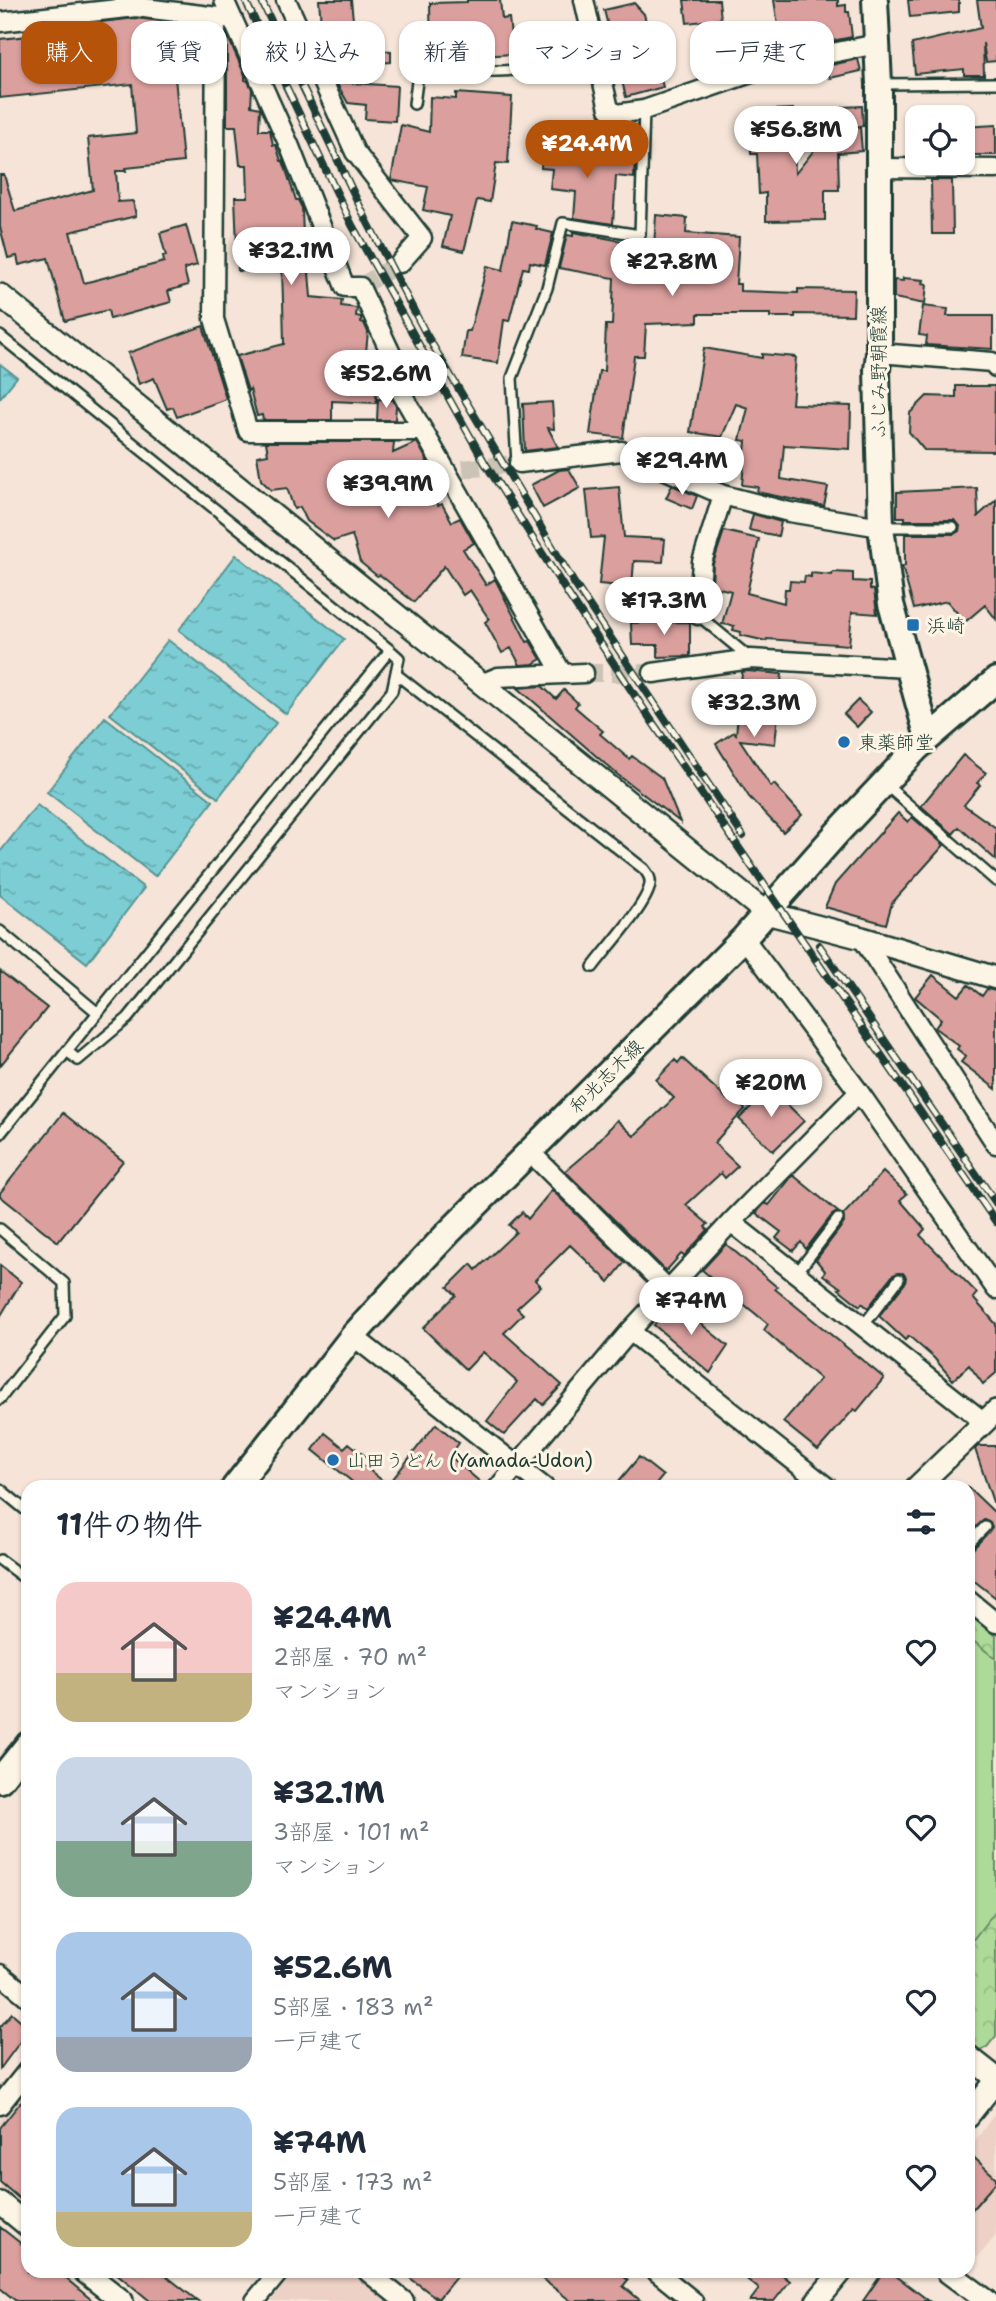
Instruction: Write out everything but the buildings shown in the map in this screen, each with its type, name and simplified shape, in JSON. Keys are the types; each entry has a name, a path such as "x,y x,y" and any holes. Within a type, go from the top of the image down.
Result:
{"main road":[{"name":"ふじみ野朝霞線","path":"875,0 879,83 878,424 881,527 891,604 928,738"},
{"name":"和光志木線","path":"240,1480 353,1336 449,1232 744,938 883,783 928,738 996,680"},
{"path":"0,1780 21,1754"}],"street":[{"path":"224,0 214,319 248,430 423,431"},
{"path":"286,0 355,152 422,239 400,263"},
{"path":"584,0 589,21"},
{"path":"0,22 137,4 224,18"},
{"path":"224,18 290,147 345,287 360,287 394,360 390,373 562,673"},
{"path":"604,84 609,108 617,114 644,110 777,64 877,44"},
{"path":"879,168 996,169"},
{"path":"0,295 766,913 996,978"},
{"path":"879,353 995,362"},
{"path":"517,463 622,451 723,495 789,512 881,527"},
{"path":"444,467 463,468"},
{"path":"698,615 702,562 723,495"},
{"path":"653,673 751,659 907,668"},
{"path":"481,684 498,677 584,673"},
{"path":"744,938 859,1092 996,1289"},
{"path":"862,938 996,1144"},
{"path":"505,1480 668,1289 859,1092"},
{"path":"530,1152 668,1289"},
{"path":"731,1222 863,1326 990,1417 924,1480"},
{"path":"630,1331 818,1480"},
{"path":"353,1336 535,1480"},
{"path":"975,1606 996,1623"},
{"path":"0,1974 21,1991"},
{"path":"975,2062 996,2080 975,2107"},
{"path":"0,2105 21,2079"},
{"path":"0,2203 21,2220"},
{"path":"93,2278 122,2301"},
{"path":"255,2301 274,2278"},
{"path":"375,2278 404,2301"},
{"path":"664,2278 693,2301"},
{"path":"817,2301 836,2278"},
{"path":"956,2278 987,2301"}],"lane":[{"path":"414,104 418,74 509,70"},
{"path":"879,83 996,83"},
{"path":"517,463 512,378 547,288 563,223 640,235 644,110"},
{"path":"0,336 399,658 392,691 128,1018 78,1060 67,1051"},
{"path":"881,527 953,527"},
{"path":"698,615 751,659"},
{"path":"0,1134 390,650"},
{"path":"396,674 650,876 650,886 641,904 593,967"},
{"path":"883,783 996,881"},
{"path":"0,931 98,1013"},
{"path":"796,1274 838,1219"},
{"path":"0,1229 64,1283 65,1316 0,1399"},
{"path":"863,1326 899,1279"},
{"path":"0,1489 21,1506"},
{"path":"975,1537 985,1527"},
{"path":"0,1560 21,1576"}],"shaded area":[{"path":"21,2093 21,2207 0,2190 0,2120"},
{"path":"996,2112 996,2235 978,2257 975,2255 975,2141"},
{"path":"289,2278 361,2278 390,2301 271,2301"}],"green space":[{"path":"975,1619 996,1636 996,2036 987,2047 976,2053"},
{"path":"975,1642 996,1659 996,1910 975,1937"}],"water":[{"path":"0,364 17,377 0,398"},
{"path":"236,555 344,639 286,714 179,630"},
{"path":"168,640 276,723 218,798 110,714"},
{"path":"105,717 213,801 155,876 47,792"},
{"path":"37,805 144,888 87,963 0,895 0,852"}],"tunnel":[{"path":"360,287 400,263"},
{"path":"463,469 514,464"},
{"path":"584,673 653,673"}],"railway":[{"path":"245,0 352,225 485,463 651,720 996,1222"},
{"path":"261,0 366,219 426,334 574,583 743,836"},
{"path":"819,945 996,1203"}],"place":[{"name":"浜崎","path":"913,625"},
{"name":"東薬師堂","path":"844,742"},
{"name":"山田うどん (Yamada-Udon)","path":"333,1460"}]}
